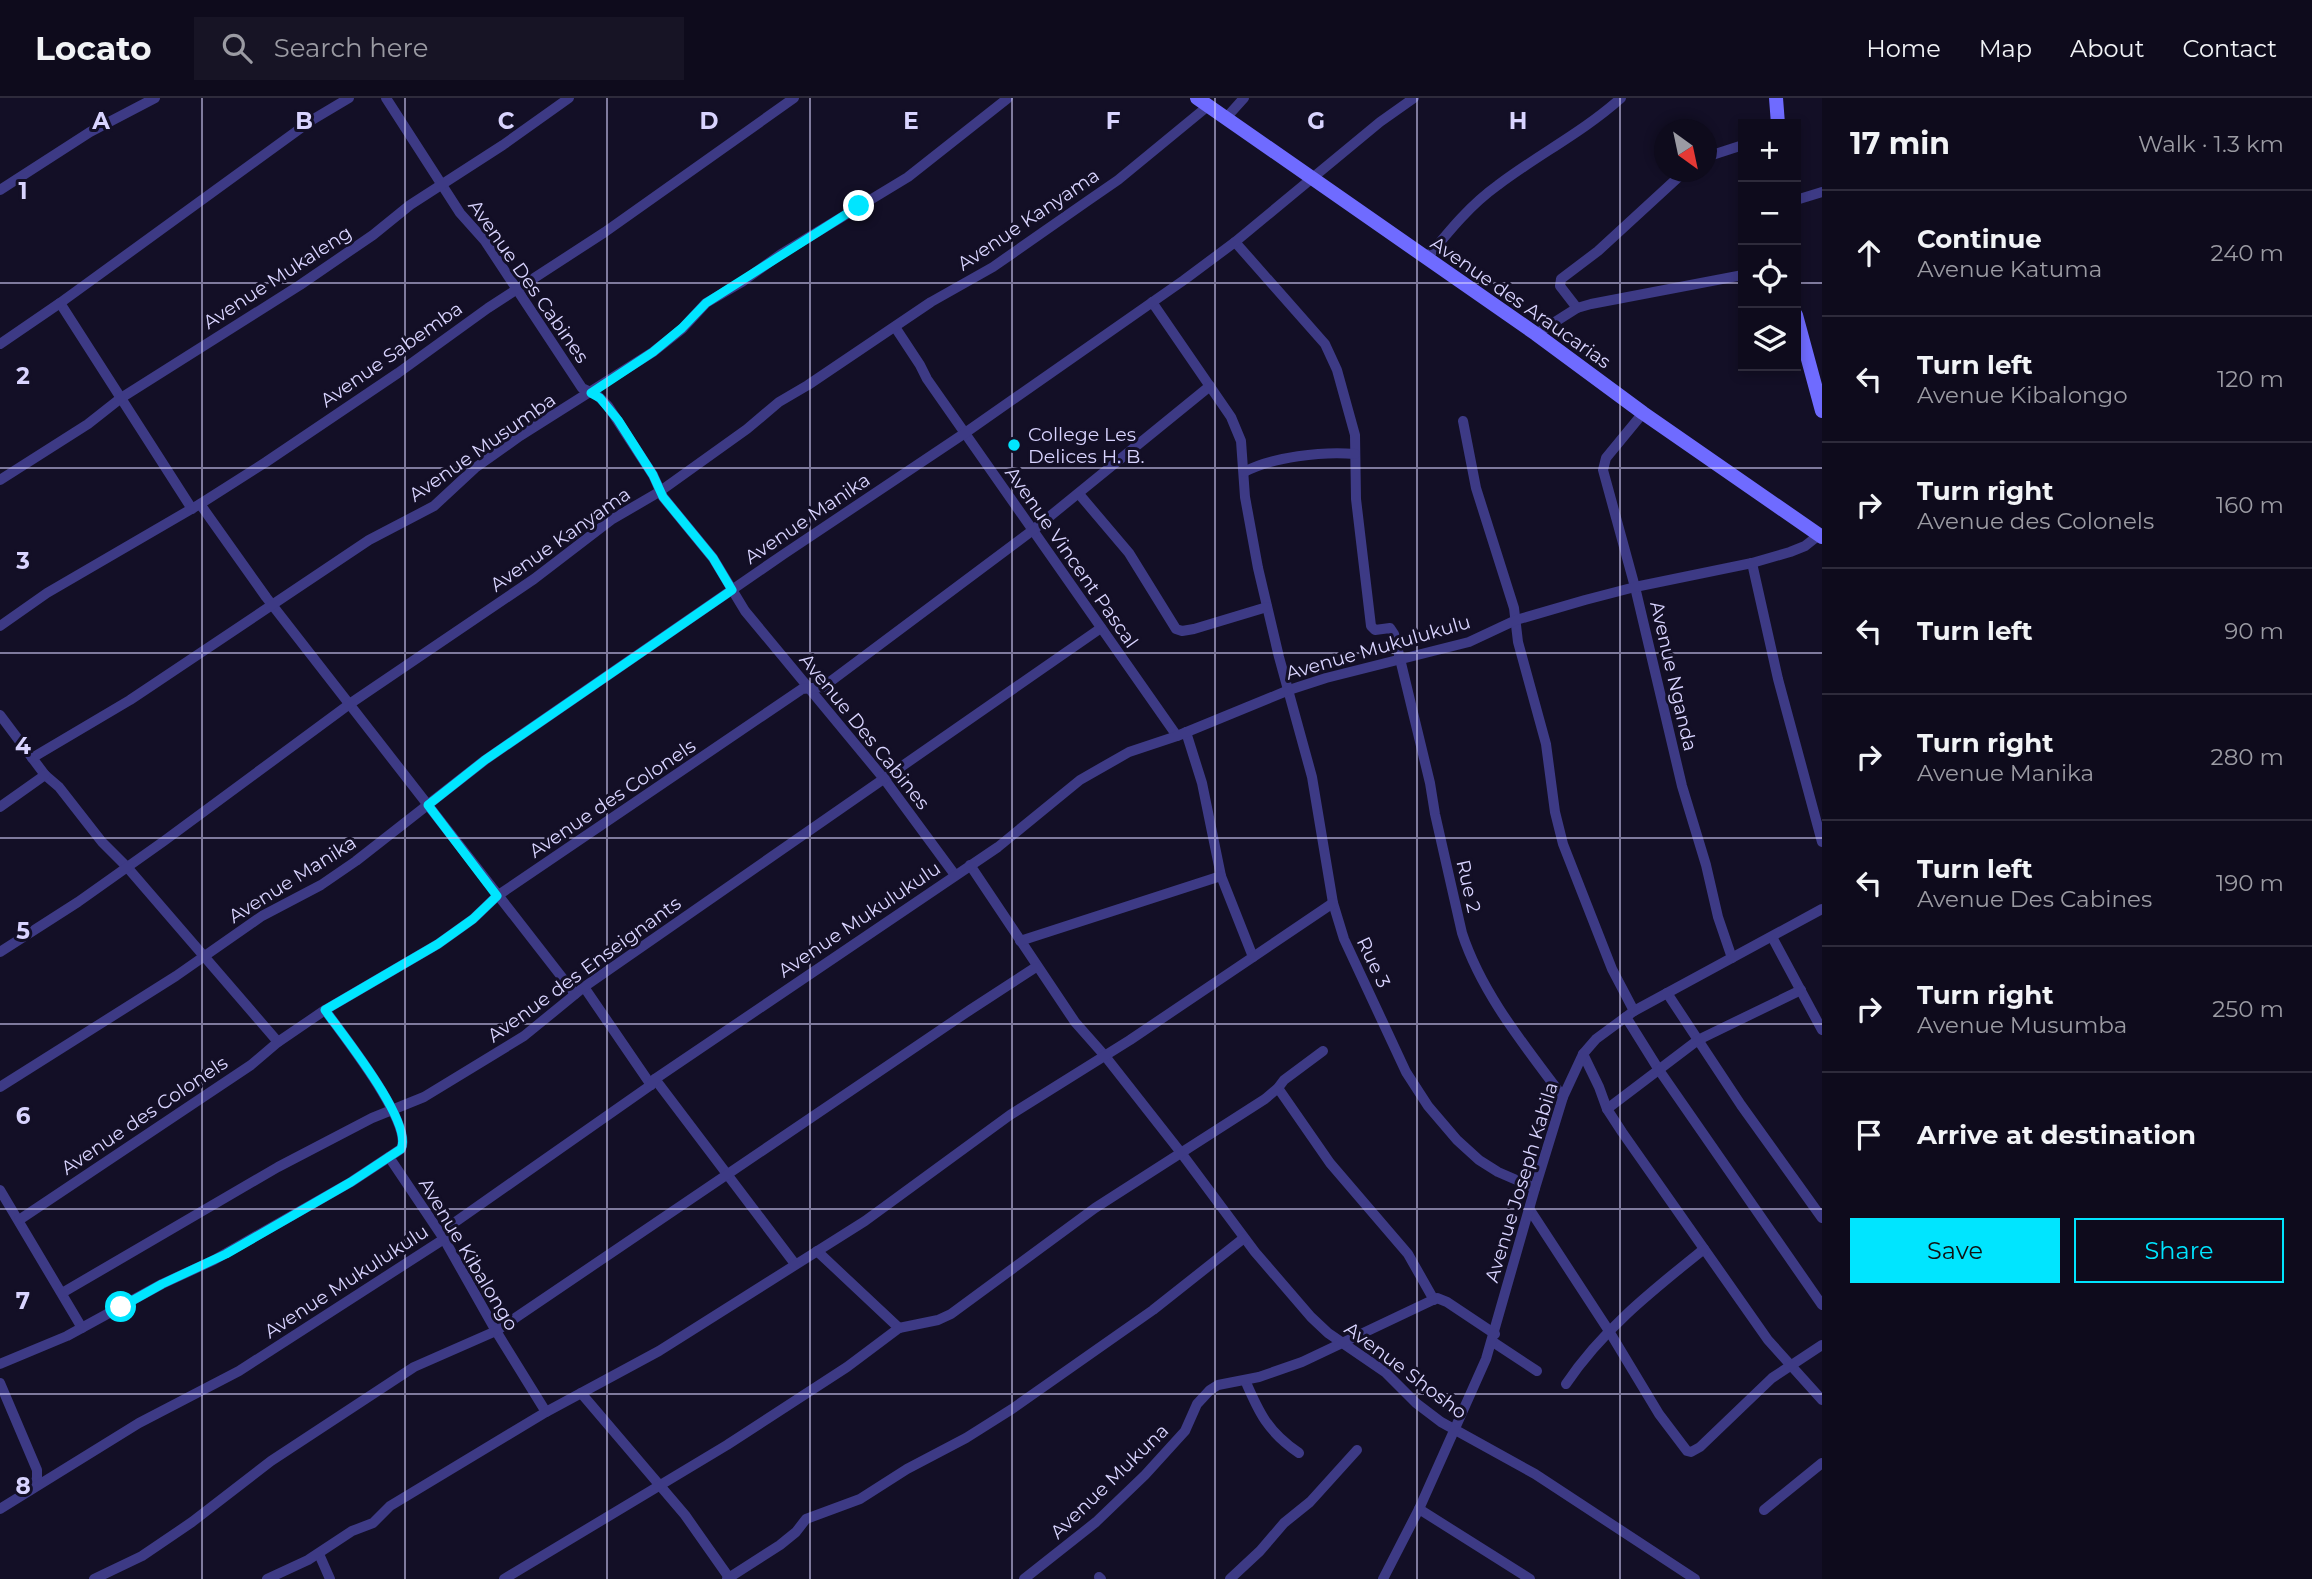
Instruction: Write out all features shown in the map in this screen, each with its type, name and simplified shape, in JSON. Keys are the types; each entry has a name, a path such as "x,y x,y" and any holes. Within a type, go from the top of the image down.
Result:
{"street":[{"path":"0,190 90,132 155,98"},
{"path":"0,344 312,120 349,98"},
{"name":"Avenue Des Cabines","path":"386,98 460,213 485,241 582,388 600,398 618,420 653,475 659,492 713,558 745,611 885,780 955,875"},
{"name":"Avenue Mukaleng","path":"0,480 88,424 121,398 300,285 441,184 503,145 569,98"},
{"name":"Avenue Sabemba","path":"0,626 47,593 196,507 388,380 515,289 605,232 794,98"},
{"name":"Avenue Musumba","path":"32,758 130,700 369,540 434,506 475,468 520,436 653,352 706,303 908,177 1008,98"},
{"path":"1226,118 1244,98"},
{"name":"Avenue Manika","path":"0,1087 204,957 262,916 330,879 390,836 485,760 965,433 1152,302 1235,242 1311,177 1413,98"},
{"path":"1427,258 1475,203 1499,184 1583,130 1621,98"},
{"path":"1776,98 1778,119"},
{"name":"Avenue des Araucarias","path":"1202,102 1820,536"},
{"name":"Avenue Kanyama","path":"0,952 127,867 351,703 534,579 611,520 659,492 772,408 931,302 993,267 1118,180 1202,102"},
{"path":"1717,153 1738,147"},
{"path":"1577,308 1560,286 1561,279 1598,251 1673,182"},
{"path":"1801,198 1822,192"},
{"path":"1235,242 1330,351 1354,429 1355,454 1336,452 1279,459 1244,472"},
{"path":"1536,334 1577,308 1738,276"},
{"name":"Rue 3","path":"1152,302 1236,426 1242,449 1245,497 1267,607 1315,789 1333,904 1344,939 1396,1053 1429,1107 1457,1140 1479,1160 1498,1172 1535,1188"},
{"path":"60,303 196,507 575,993"},
{"name":"Avenue Vincent Pascal","path":"895,327 927,379 1101,628 1182,734 1198,765 1221,876 1253,957"},
{"path":"1801,333 1822,411"},
{"name":"Avenue des Colonels","path":"19,1220 251,1065 278,1042 325,1010 438,944 473,919 497,896 803,689 823,687 1079,494 1210,386"},
{"name":"Avenue Nganda","path":"1643,413 1606,458 1603,470 1635,587 1682,786 1732,958"},
{"path":"1463,421 1476,488 1516,620 1518,642 1546,744 1555,812 1563,844 1630,1014 1659,1070 1822,1305"},
{"name":"Rue 2","path":"1355,454 1356,499 1371,625 1375,630 1392,629 1468,952 1502,1012 1563,1097"},
{"path":"1079,494 1129,553 1156,600 1177,629 1194,629 1267,607"},
{"name":"Avenue Mukulukulu","path":"0,1509 139,1423 239,1371 444,1239 451,1225 653,1082 998,847 1097,769 1129,752 1182,734 1289,690 1469,642 1516,620 1635,587 1752,563 1798,550 1820,536"},
{"path":"1752,563 1778,679 1822,842"},
{"name":"Avenue des Enseignants","path":"62,1293 278,1167 363,1122 424,1097 524,1036 575,993 1101,628"},
{"path":"0,715 45,775 59,787 102,842 127,867 278,1042"},
{"path":"0,807 45,775"},
{"path":"970,865 1075,1023 1105,1056 1182,1154"},
{"path":"1020,941 1221,876"},
{"path":"267,1579 319,1554 340,1538 373,1523 390,1506 546,1412 659,1351 817,1251 919,1183 1010,1115 1105,1056 1333,904"},
{"name":"Avenue Joseph Kabila","path":"1383,1579 1456,1430 1494,1338 1563,1097 1583,1054 1596,1039 1630,1014 1822,909"},
{"path":"1772,937 1822,1030"},
{"path":"94,1579 142,1556 203,1514 271,1461 414,1367 496,1331 1036,967"},
{"path":"584,987 653,1082 795,1264"},
{"path":"1607,1109 1698,1040 1801,990"},
{"path":"1667,993 1741,1105 1822,1217"},
{"path":"0,1364 82,1328 162,1284 226,1254 351,1182 401,1149 404,1141 376,1081 325,1010"},
{"path":"504,1579 727,1445 899,1328 938,1320 951,1314 1061,1231 1182,1154 1278,1088 1284,1080 1323,1051"},
{"path":"1583,1054 1600,1087 1607,1109 1769,1340 1822,1400"},
{"path":"1278,1088 1335,1170 1408,1254 1434,1300 1440,1298 1447,1302 1537,1371"},
{"name":"Avenue Shosho","path":"1182,1154 1244,1238 1311,1317 1328,1333 1385,1372 1416,1403 1456,1430 1535,1474 1695,1579"},
{"name":"Avenue Kibalongo","path":"389,1157 444,1239 546,1412"},
{"path":"0,1190 82,1328"},
{"path":"1530,1210 1684,1449 1691,1452 1712,1436 1772,1378 1822,1345"},
{"path":"581,1393 685,1515 728,1579 780,1545 806,1520 860,1499 1012,1409 1153,1310 1244,1238"},
{"path":"1566,1384 1583,1358 1609,1331 1704,1249"},
{"path":"817,1251 899,1328"},
{"name":"Avenue Mukuna","path":"1024,1579 1096,1522 1145,1475 1185,1432 1201,1397 1218,1385 1245,1380 1302,1362 1434,1300"},
{"path":"1245,1380 1270,1427 1280,1440 1299,1453"},
{"path":"0,1384 37,1470 33,1489"},
{"path":"1230,1579 1260,1551 1284,1523 1310,1502 1357,1450"},
{"path":"1764,1510 1822,1463"},
{"path":"1419,1509 1530,1579"},
{"path":"319,1554 330,1579"}],"place":[{"name":"College Les Delices H. B.","path":"1014,445"}],"route":[{"path":"121,1307 226,1254 351,1182 401,1149 403,1137 387,1098 325,1010 438,944 473,919 497,896 428,805 485,760 732,590 713,558 667,504 653,475 608,406 591,393 653,352 706,303 859,206"}]}
